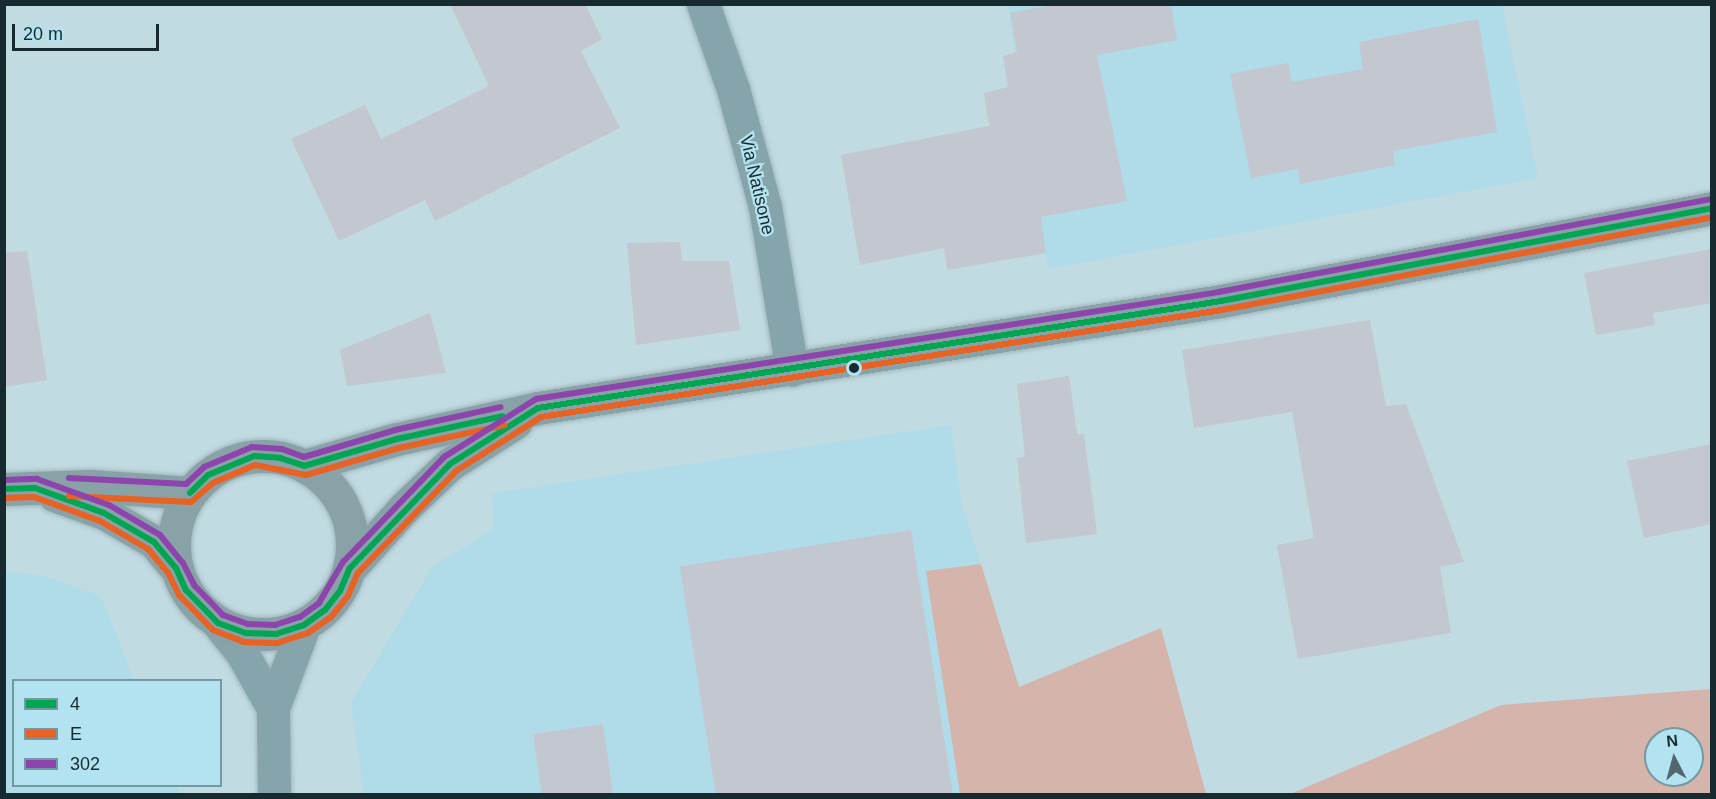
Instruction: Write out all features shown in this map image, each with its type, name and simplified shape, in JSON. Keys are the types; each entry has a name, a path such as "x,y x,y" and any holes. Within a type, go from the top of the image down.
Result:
{"main road":[{"path":"304,466 397,439 538,408 792,370 1258,295 1712,208"},
{"path":"350,568 405,507 450,464 538,408"},
{"path":"20,489 114,519 154,542 176,568 186,590 218,623 246,633 276,634 304,625 325,610 340,591 350,568 353,544 349,520 340,498 324,479 304,466 279,458 254,456 230,463 208,475 190,493 178,517 174,543 176,568"},
{"path":"20,489 90,486 190,493"}],"street":[{"name":"Via Natisone","path":"703,4 733,88 765,207 792,370"},
{"path":"218,623 242,653 273,708"},
{"path":"274,795 273,708 304,625"}],"shaded area":[{"path":"1008,5 1502,5 1538,178 1048,269"},
{"path":"951,425 961,501 1019,687 1122,794 364,794 351,703 432,567 494,529 492,493"},
{"path":"981,564 1019,687 1161,628 1206,794 960,794 926,571"},
{"path":"5,571 44,576 101,596 134,679 12,679 12,787 176,787 180,794 5,794"},
{"path":"1711,689 1711,794 1290,794 1501,705"}],"building":[{"path":"450,4 585,4 602,39 581,51 620,128 435,221 425,200 339,241 291,139 365,105 381,139 489,86"},
{"path":"1057,4 1171,4 1177,40 1097,55 1127,201 1041,217 1046,253 947,270 944,248 860,265 841,155 989,126 984,93 1008,87 1003,56 1017,52 1010,13"},
{"path":"1478,19 1497,132 1393,151 1395,165 1300,184 1298,169 1251,178 1230,74 1288,63 1292,82 1363,69 1359,42"},
{"path":"680,242 682,261 729,261 740,330 636,345 627,243"},
{"path":"1712,249 1712,303 1653,313 1655,325 1596,335 1584,273"},
{"path":"27,251 47,380 4,387 4,253"},
{"path":"430,313 446,373 347,386 340,350"},
{"path":"1370,320 1386,406 1406,404 1464,562 1440,567 1451,633 1298,659 1277,545 1314,538 1292,412 1194,428 1182,350"},
{"path":"1069,376 1077,434 1084,434 1097,534 1026,543 1017,458 1025,457 1017,384"},
{"path":"1712,444 1712,524 1644,538 1627,461"},
{"path":"911,530 953,794 716,794 680,567"},
{"path":"603,724 613,795 542,795 533,734"}],"transit line":[{"name":"302","path":"4,480 37,479 109,505 160,535 183,563 194,585 223,615 248,624 275,625 300,617 319,603 343,562 444,457 536,399 1219,292 1710,199"},
{"name":"4","path":"4,489 35,488 104,513 154,542 176,568 186,590 218,623 246,633 276,634 304,625 325,610 340,591 350,568 450,464 538,408 1221,301 1712,208"},
{"name":"E","path":"4,498 34,497 100,521 148,549 168,573 179,595 213,630 244,642 277,643 308,633 331,617 348,596 358,573 456,471 541,417 1222,310 1712,217"},
{"name":"302","path":"69,478 186,484 204,467 252,447 282,449 304,457 395,430 501,407"},
{"name":"4","path":"190,493 208,475 254,456 280,458 304,466 397,439 503,416"},
{"name":"E","path":"69,496 191,502 213,483 255,465 306,475 399,448 505,425"}]}
